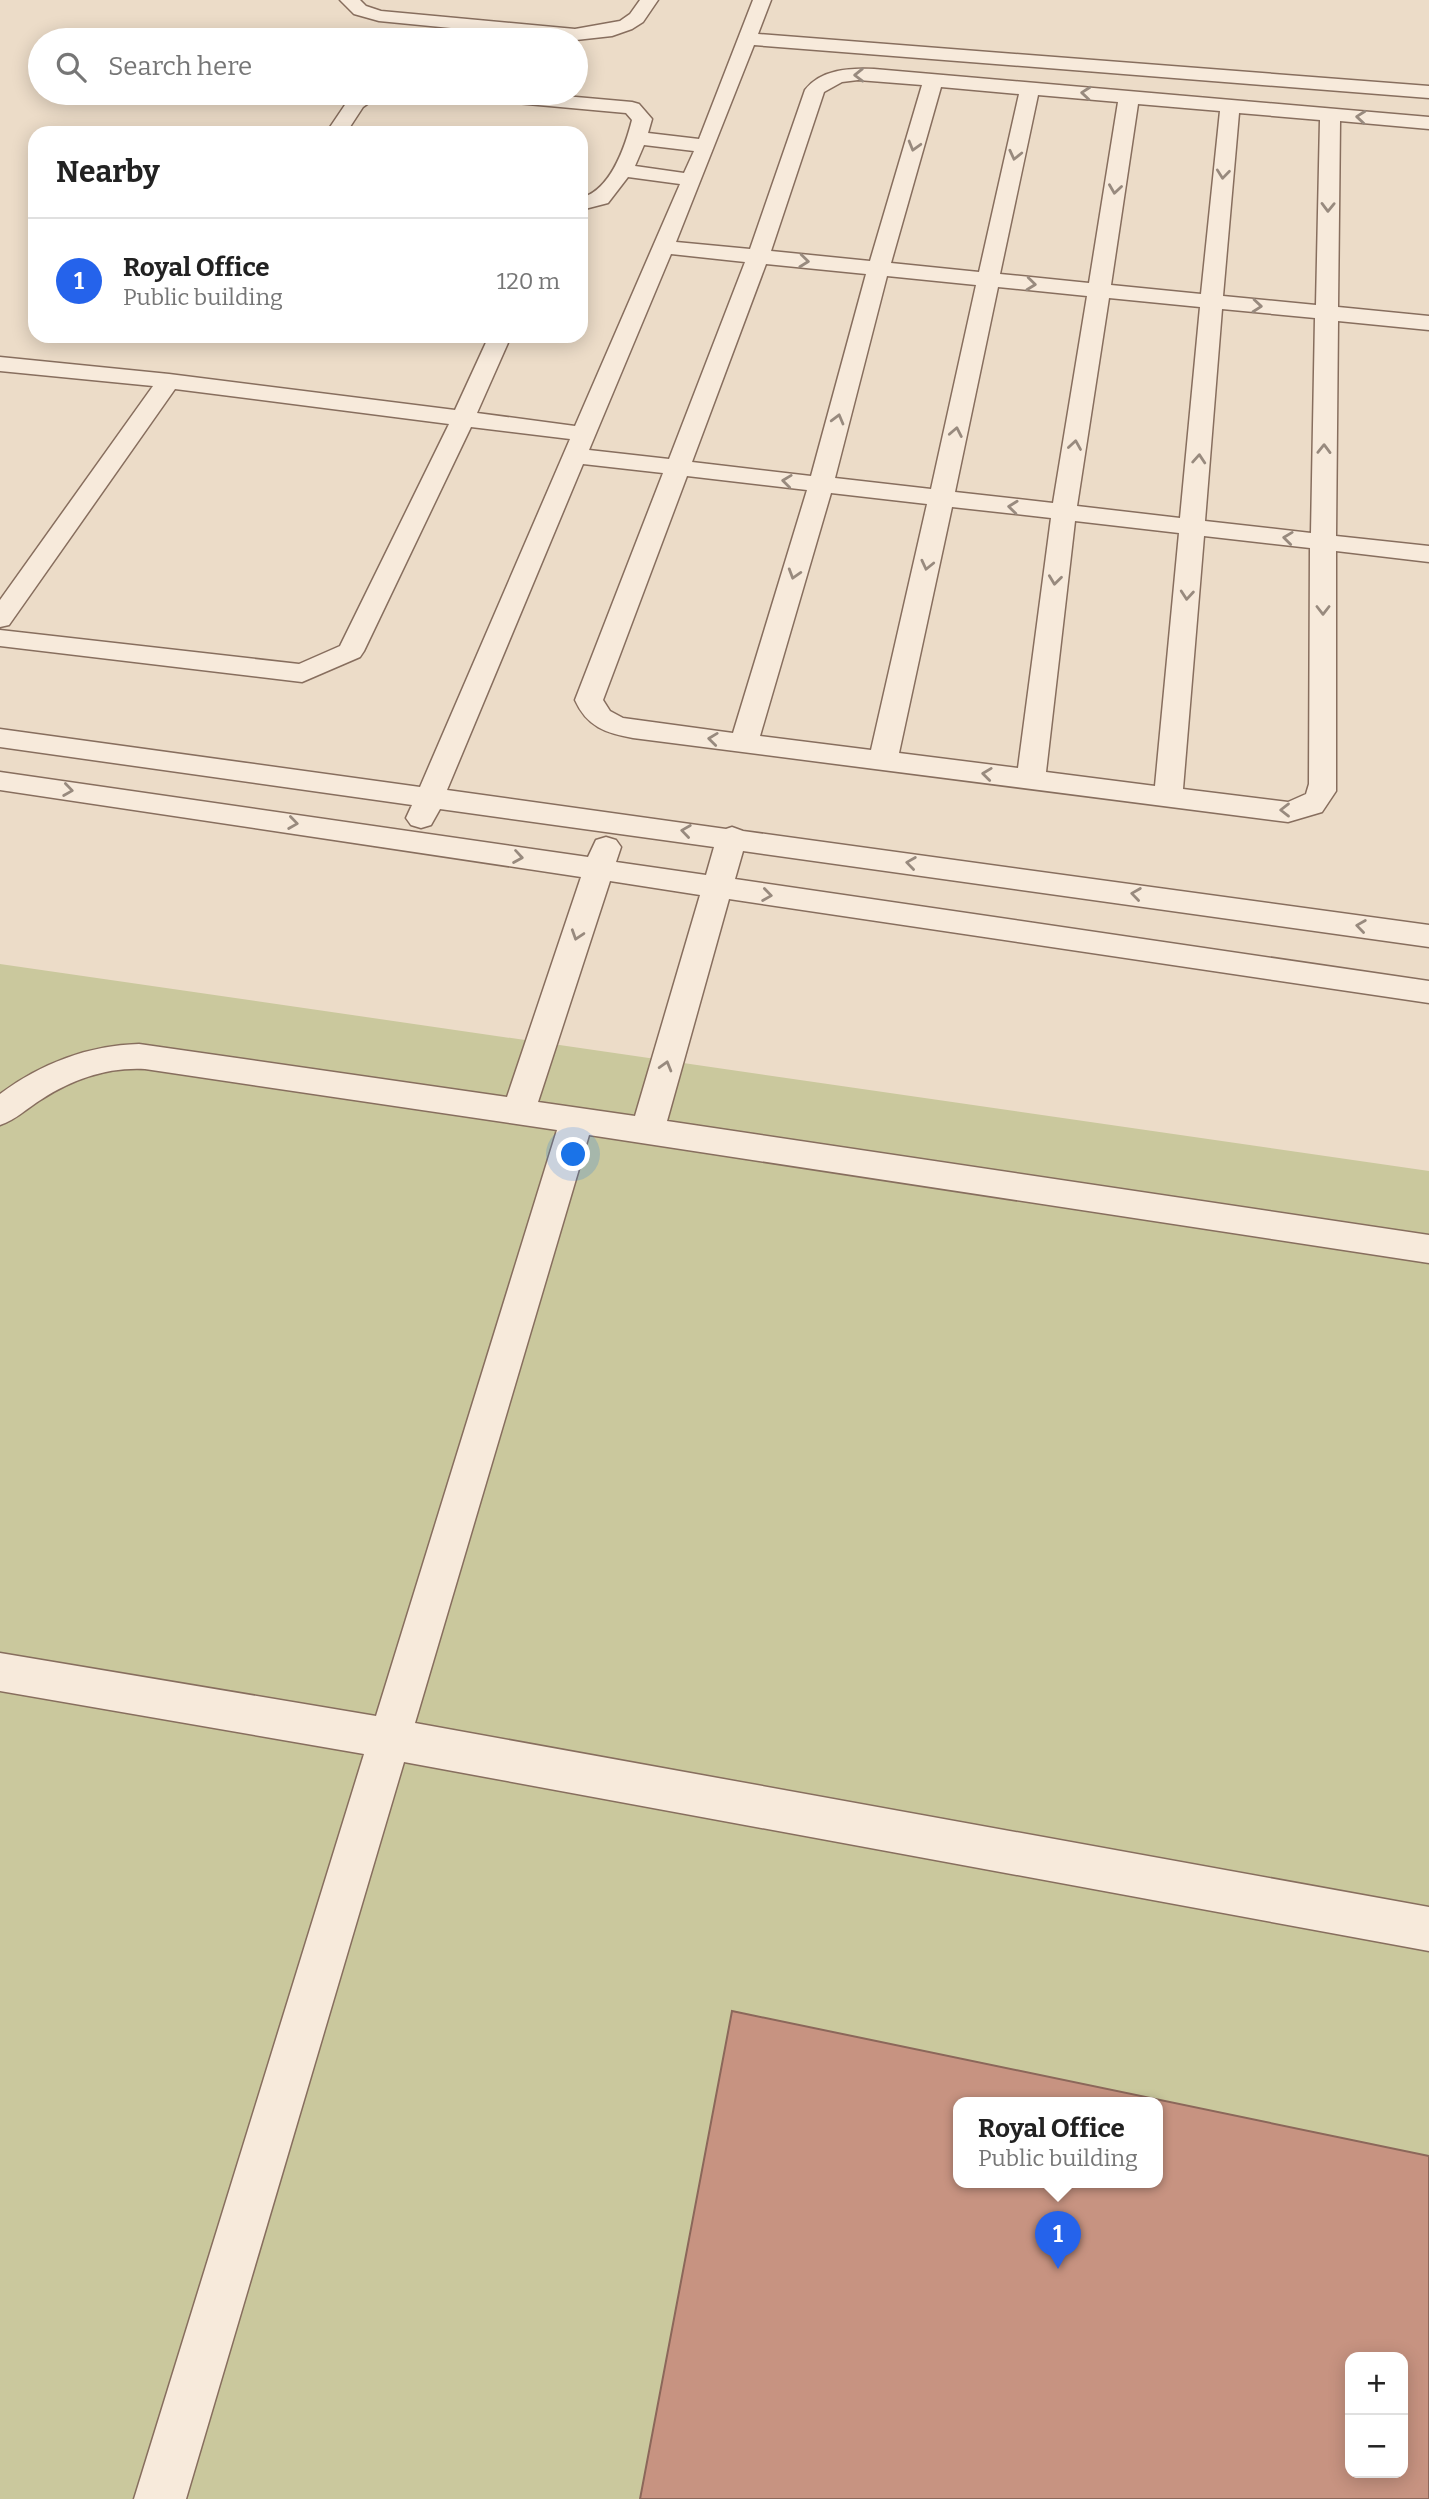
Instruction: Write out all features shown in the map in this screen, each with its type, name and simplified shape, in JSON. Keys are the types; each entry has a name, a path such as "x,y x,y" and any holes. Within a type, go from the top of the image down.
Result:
{"lane":[{"path":"349,0 360,10 379,16 510,28"},
{"path":"588,33 612,30 626,25 637,18 649,0"},
{"path":"412,840 692,180 762,0"},
{"path":"747,39 1428,92 1429,122 859,75 831,79 815,90 758,257 589,700 594,715 610,725 1288,812 1304,810 1316,803 1323,794 1323,542 1330,114"},
{"path":"744,743 821,485 878,269 933,81"},
{"path":"883,761 943,499 987,280 1030,89"},
{"path":"1031,779 1064,512 1129,97"},
{"path":"588,104 632,108 642,119 637,138 622,170 601,200 588,203"},
{"path":"341,126 355,105"},
{"path":"1168,798 1194,527 1210,302 1230,106"},
{"path":"637,138 706,146"},
{"path":"622,170 692,180"},
{"path":"663,247 1429,323"},
{"path":"0,638 302,673 351,651 497,343"},
{"path":"0,364 169,381 463,419 677,468 1429,554"},
{"path":"0,619 169,381"},
{"path":"0,738 1425,934"},
{"path":"0,781 1429,992"},
{"path":"519,1113 614,821"},
{"path":"647,1132 732,837"},
{"path":"0,1112 30,1087 78,1066 128,1056 176,1060 1429,1249"},
{"path":"160,2499 577,1121"},
{"path":"0,1672 391,1739 1429,1929"}],"shaded area":[{"path":"0,964 1429,1171 1429,2499 0,2499"}],"building":[{"path":"732,2011 1145,2097 953,2097 953,2188 1163,2188 1163,2101 1429,2156 1429,2499 640,2499"}],"place":[{"name":"Royal Office","path":"1058,2269"}]}
